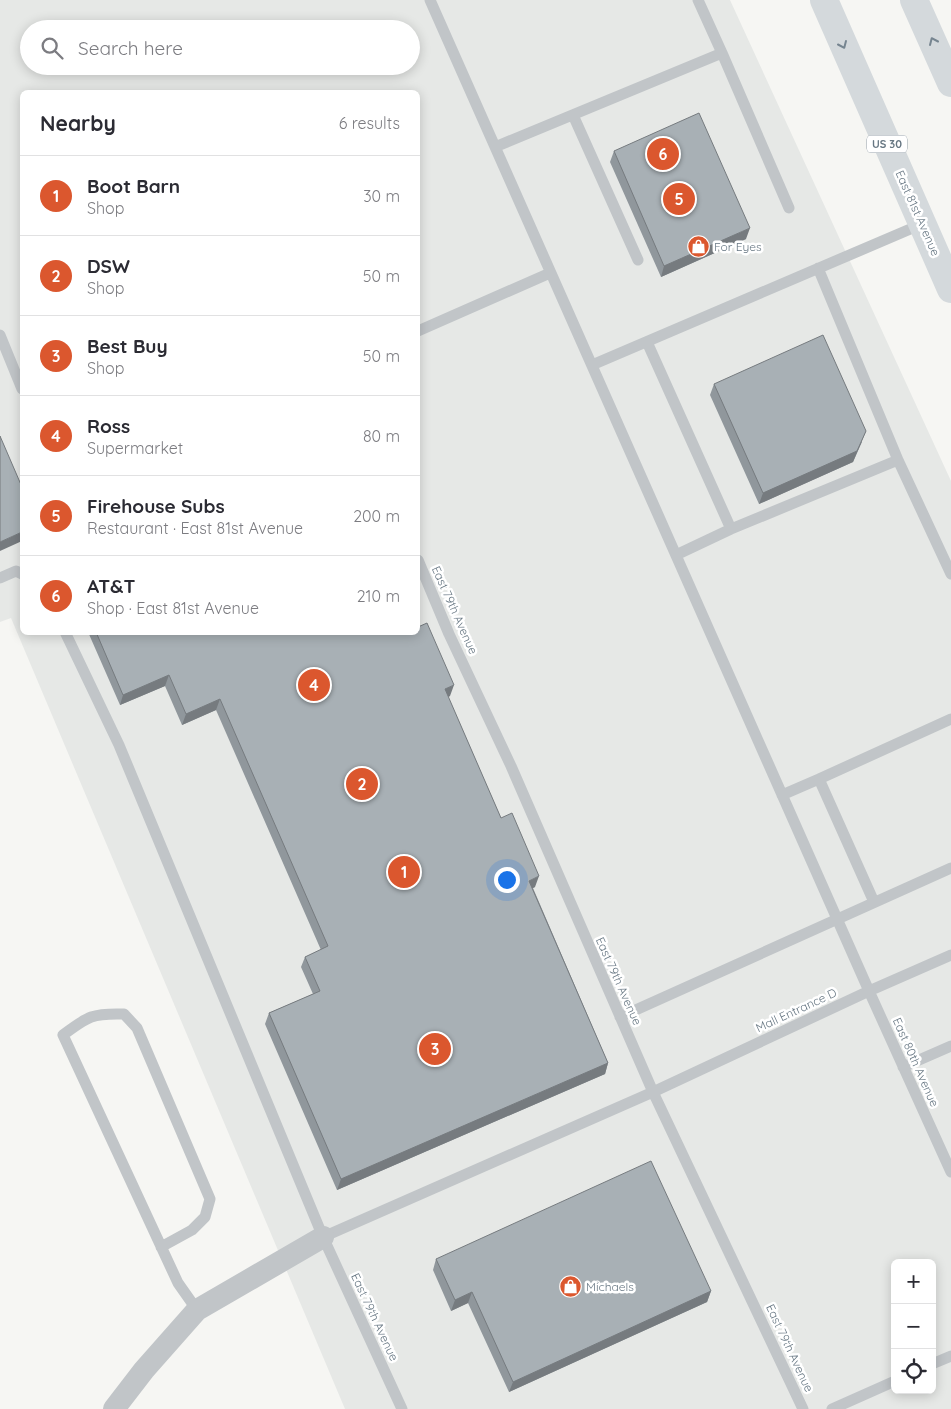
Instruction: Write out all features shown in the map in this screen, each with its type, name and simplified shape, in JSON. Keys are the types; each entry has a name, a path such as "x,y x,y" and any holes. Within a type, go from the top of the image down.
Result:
{"highway":[{"name":"East 81st Avenue","path":"824,0 951,289"},
{"path":"914,0 951,83"}],"street":[{"path":"114,1409 144,1370 197,1310 323,1237"}],"lane":[{"name":"East 80th Avenue","path":"430,0 951,1172"},
{"path":"698,0 790,208"},
{"path":"495,147 722,53"},
{"path":"573,115 638,260"},
{"path":"592,365 922,224"},
{"path":"818,268 898,460 951,574"},
{"path":"420,330 550,273"},
{"path":"0,335 20,384"},
{"path":"646,342 731,529"},
{"path":"676,554 731,529 898,460"},
{"name":"East 79th Avenue","path":"420,565 449,634 511,766 653,1092 803,1409"},
{"path":"0,578 16,572 20,573"},
{"name":"East 79th Avenue","path":"67,635 119,745 323,1237 402,1409"},
{"path":"782,795 951,719"},
{"path":"819,779 874,902"},
{"path":"620,1017 951,868"},
{"name":"Mall Entrance D","path":"323,1237 653,1092 869,991 951,955"},
{"path":"161,1247 192,1230 205,1217 210,1199 137,1028 124,1014 101,1014 81,1021 63,1035 161,1247 178,1283 197,1310"},
{"path":"904,1067 951,1046"},
{"path":"936,1362 951,1356"},
{"path":"832,1409 891,1383"}],"shaded area":[{"path":"0,0 730,0 951,481 951,1409 345,1409 11,618 0,622"}],"building":[{"path":"699,113 750,228 664,266 614,151"},
{"path":"823,335 866,431 857,451 763,493 714,384"},
{"path":"0,436 20,482 20,533 0,542"},
{"path":"427,623 454,685 445,689 501,818 512,813 539,876 529,881 608,1063 341,1179 269,1013 320,991 305,957 328,946 220,699 186,714 169,675 123,695 97,635 420,635 420,626"},
{"name":"Michaels","path":"651,1161 711,1291 513,1382 472,1292 455,1300 436,1259"}],"place":[{"name":"AT&T","path":"663,154"},
{"name":"Firehouse Subs","path":"679,199"},
{"name":"For Eyes","path":"698,246"},
{"name":"Ross","path":"314,685"},
{"name":"DSW","path":"362,784"},
{"name":"Boot Barn","path":"404,872"},
{"name":"Best Buy","path":"435,1049"},
{"name":"Michaels","path":"570,1286"}]}
